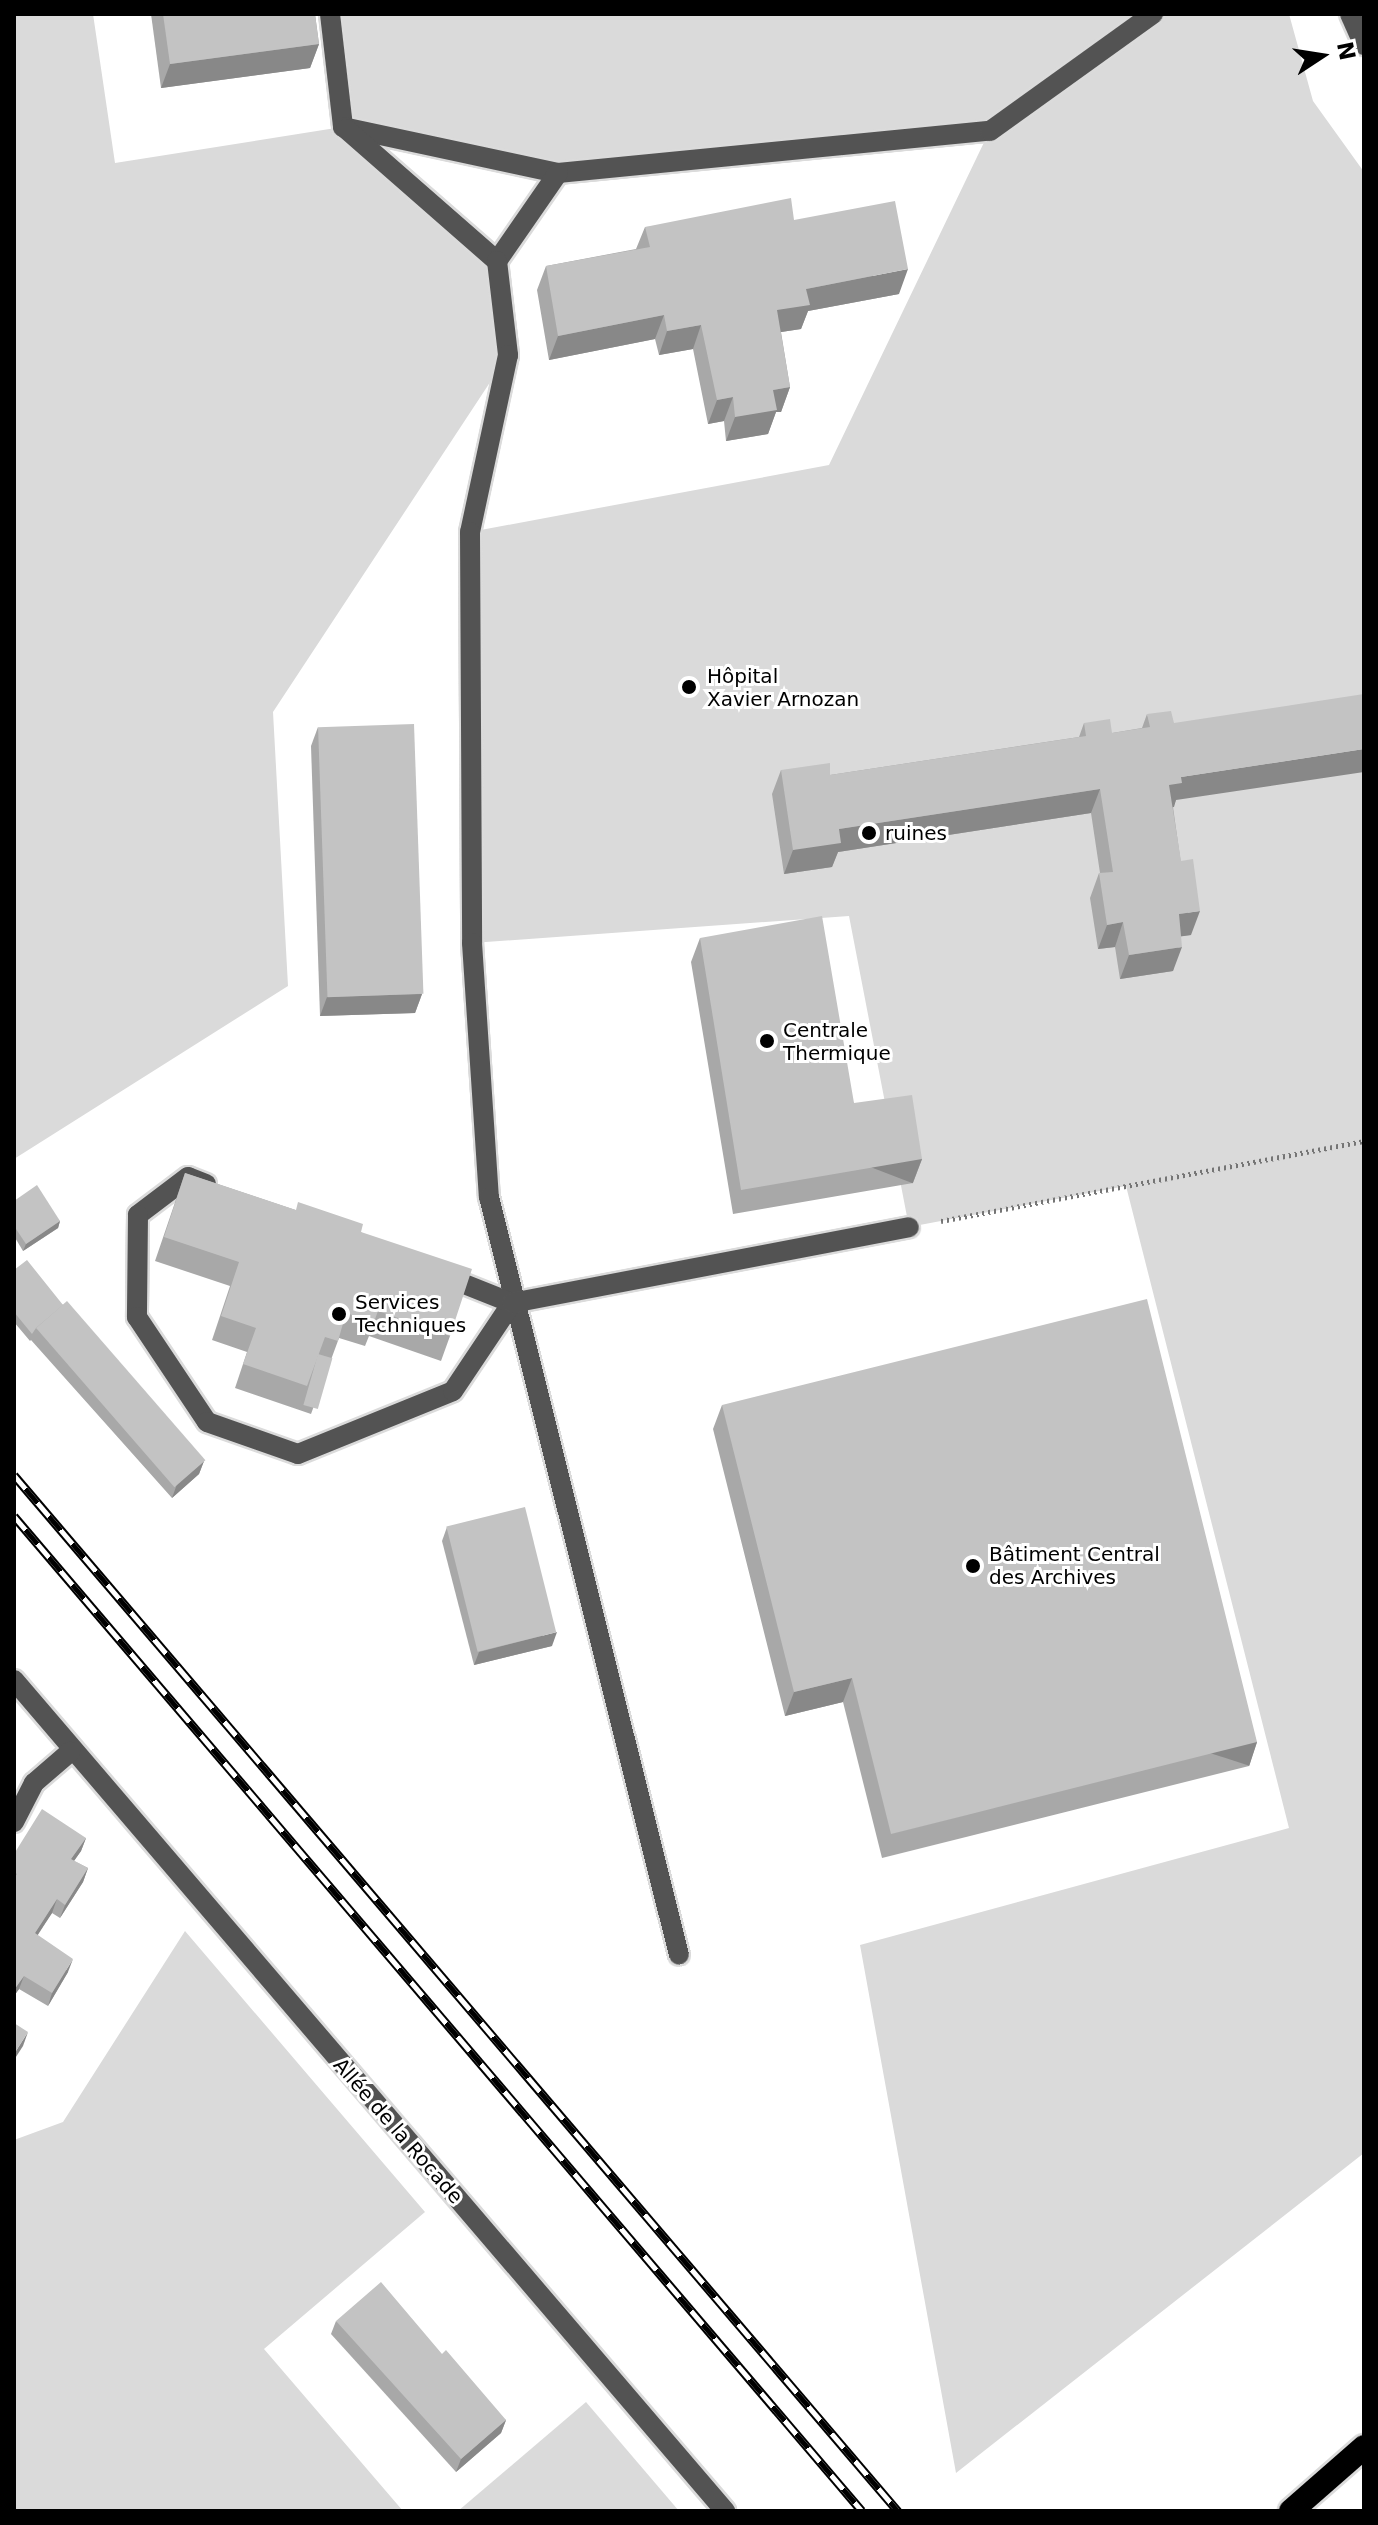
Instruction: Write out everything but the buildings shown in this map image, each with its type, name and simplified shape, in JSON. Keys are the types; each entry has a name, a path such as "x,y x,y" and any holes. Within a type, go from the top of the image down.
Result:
{"highway":[{"path":"1291,2511 1364,2447"}],"street":[{"path":"330,14 343,127 497,261"},
{"path":"343,127 558,173 990,131 1153,14"},
{"path":"1350,14 1364,45"},
{"path":"558,173 497,261 508,355 470,532 472,943 489,1197 512,1303 679,1955"},
{"path":"232,1194 188,1177 138,1215 137,1317 207,1422 298,1454 453,1391 512,1303"},
{"path":"423,1268 512,1303 909,1227"},
{"name":"Allée de la Rocade","path":"14,1680 70,1752 725,2511"},
{"path":"14,1822 34,1783 70,1752"}],"path":[{"path":"909,1227 1364,1141"}],"shaded area":[{"path":"14,14 93,14 115,163 342,127 330,14 1289,14 1313,101 1364,172 1364,2153 956,2473 860,1945 1289,1828 1126,1186 909,1227 849,916 472,943 470,532 829,465 989,132 558,173 344,127 497,261 508,355 273,712 288,986 14,1159"},
{"path":"185,1931 425,2212 264,2349 403,2511 14,2511 14,2140 63,2122"},
{"path":"586,2402 679,2511 458,2511"}],"railway":[{"path":"14,1475 898,2511"},
{"path":"14,1516 862,2511"}],"place":[{"name":"Hôpital Xavier Arnozan","path":"689,687"},
{"name":"ruines","path":"869,833"},
{"name":"Centrale Thermique","path":"767,1041"},
{"name":"Services Techniques","path":"339,1314"},
{"name":"Bâtiment Central des Archives","path":"973,1566"}]}
